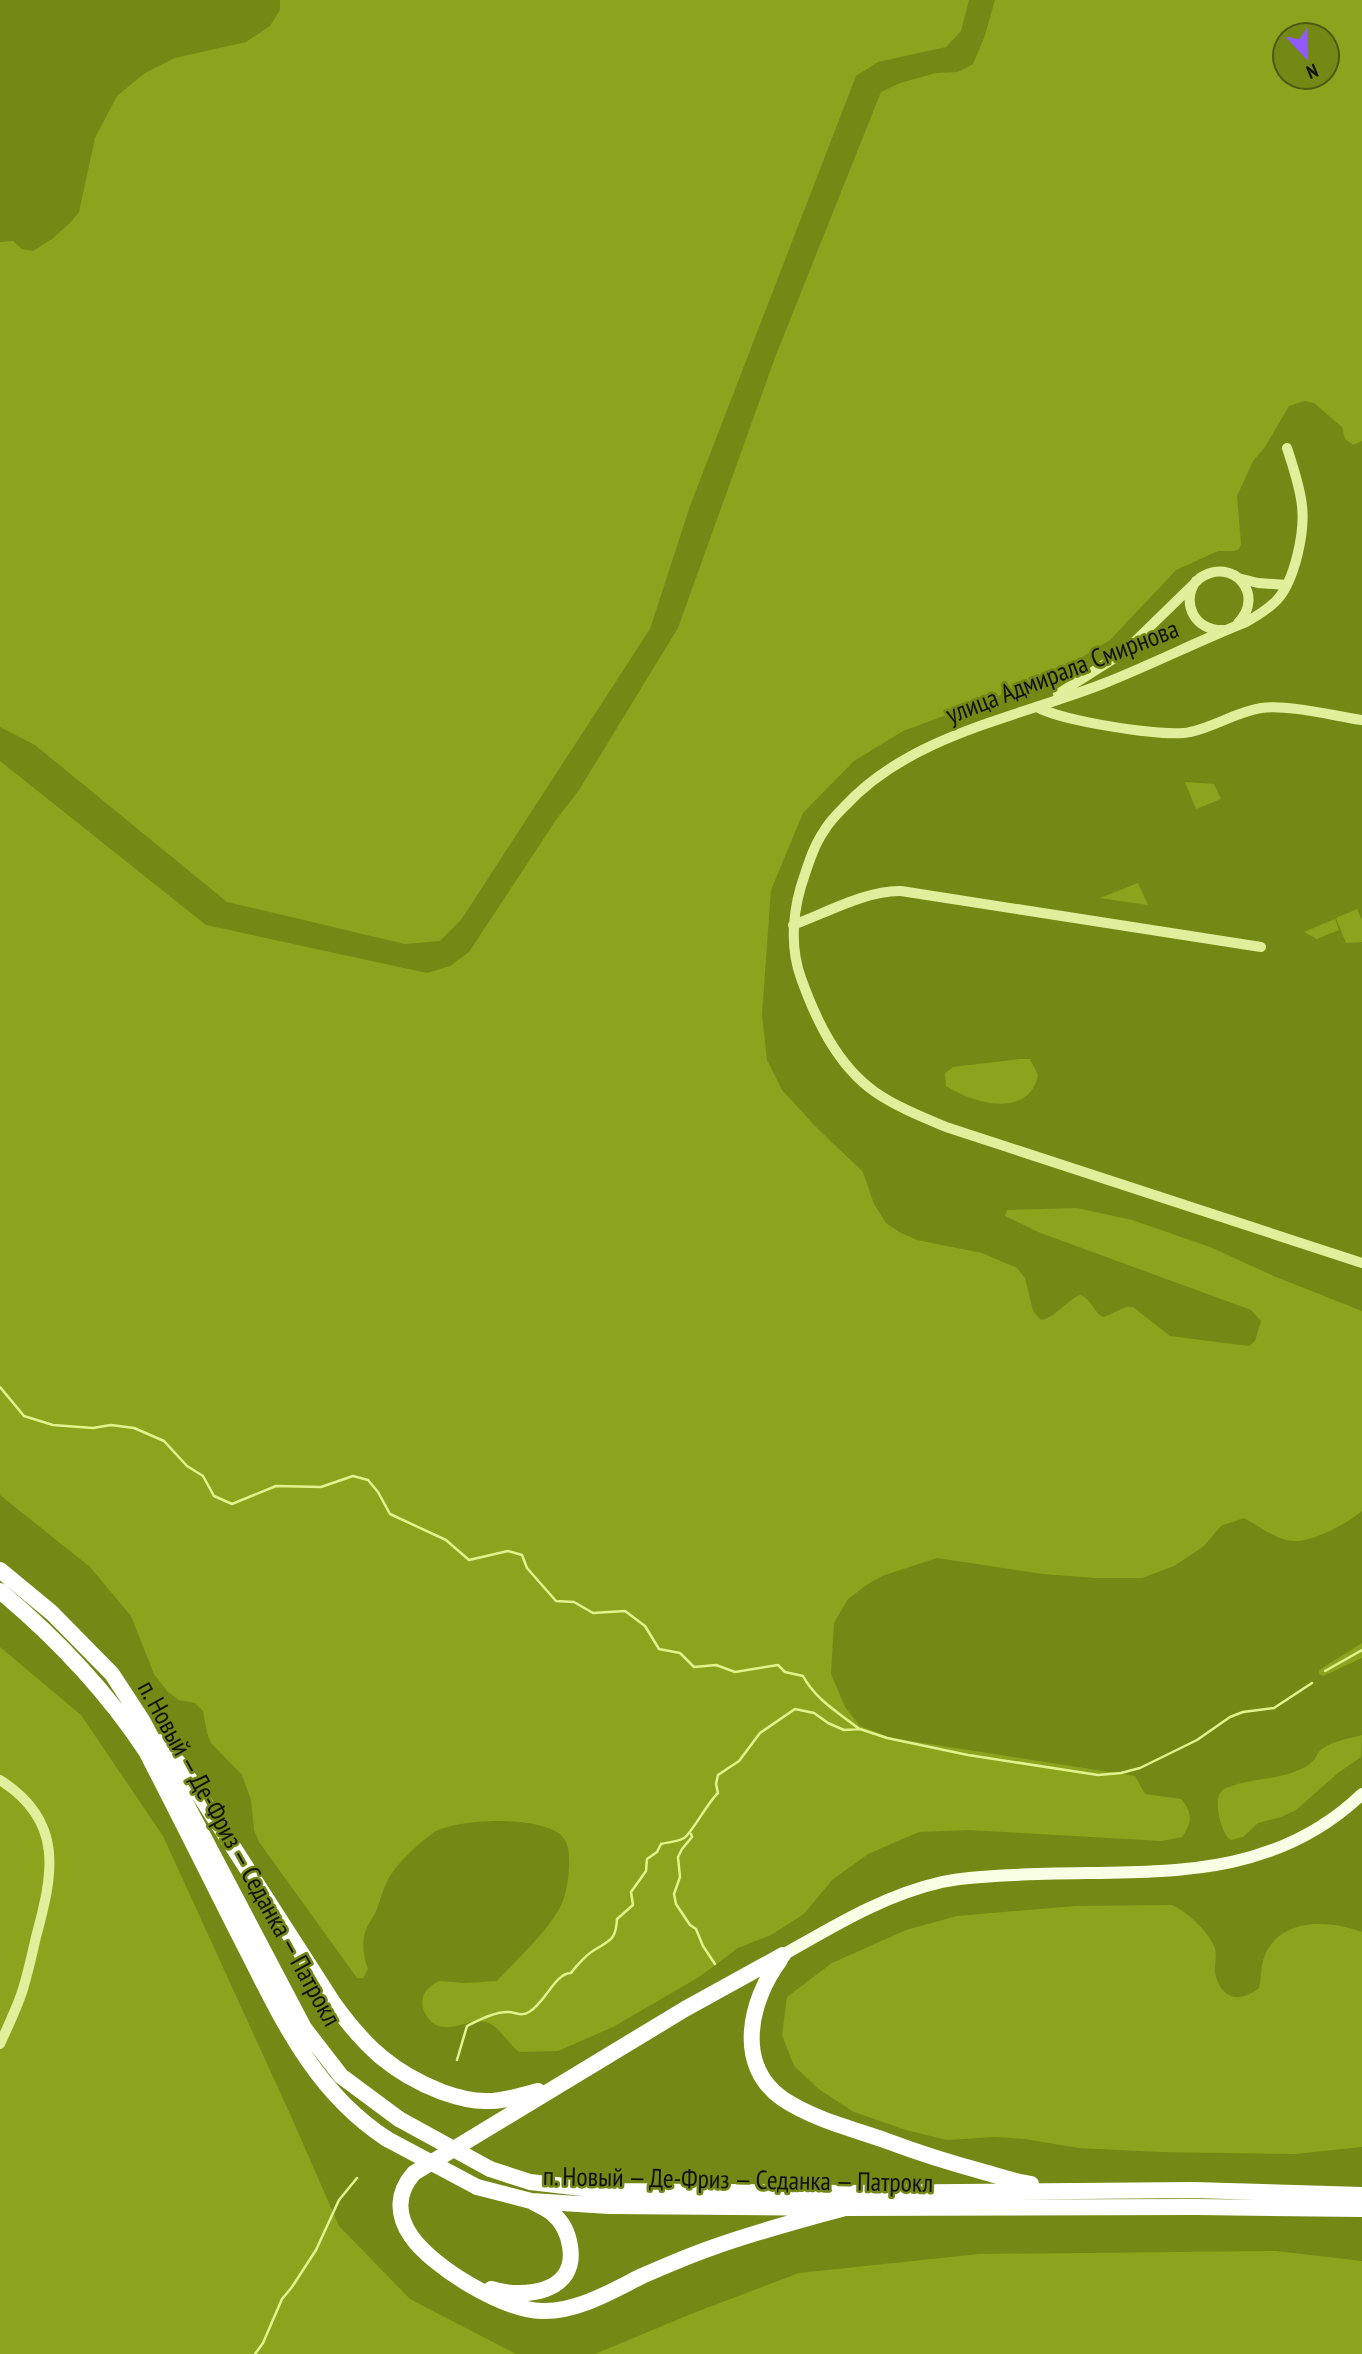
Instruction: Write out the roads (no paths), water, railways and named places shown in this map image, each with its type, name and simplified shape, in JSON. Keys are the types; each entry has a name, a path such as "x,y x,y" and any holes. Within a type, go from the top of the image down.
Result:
{"highway":[{"name":"п. Новый — Де-Фриз — Седанка — Патрокл","path":"0,1570 52,1613 112,1674 142,1720 304,2028 341,2076 398,2119 490,2169 530,2182 608,2191 845,2193 1193,2190 1362,2195"},
{"name":"п. Новый — Де-Фриз — Седанка — Патрокл","path":"0,1591 43,1627 73,1657 125,1719 146,1751 291,2036 325,2085 356,2116 387,2139 477,2187 531,2201 609,2206 1362,2209"},
{"path":"142,1720 181,1766 334,2004 362,2040 392,2066 416,2082 471,2100 487,2102 512,2098 557,2085"},
{"path":"783,1955 685,2009 442,2154 405,2182 400,2194 400,2207 407,2230 432,2261 498,2300 528,2309 560,2309 603,2295 713,2247 772,2227 845,2208"},
{"path":"783,1955 764,1985 751,2024 754,2057 759,2070 781,2098 806,2112 927,2156 1025,2183 1071,2190"},
{"path":"467,2281 496,2291 527,2294 551,2287 562,2279 569,2266 571,2253 568,2235 553,2214 531,2201"}],"main road":[{"path":"783,1955 879,1902 944,1882 1026,1874 1186,1870 1243,1861 1286,1846 1328,1823 1362,1794"}],"street":[{"name":"улица Адмирала Смирнова","path":"1287,447 1300,493 1303,520 1295,562 1287,585 1278,598 1261,614 1104,684 929,746 894,765 860,789 825,828 799,891 793,925 798,970 823,1032 841,1058 873,1091 946,1128 1362,1263"},
{"path":"1037,706 1090,676 1124,652 1206,574 1228,572 1238,578 1258,583 1287,585"},
{"path":"1196,581 1189,600 1195,619 1212,630 1232,628 1244,617 1249,602 1247,589 1238,578"},
{"path":"1037,706 1053,714 1116,728 1187,733 1262,708 1283,708 1362,720"},
{"path":"793,925 886,890 1261,947"},
{"path":"0,1780 34,1810 49,1844 50,1865 49,1888 23,1991 0,2044"}],"waterway":[{"path":"0,1387 24,1416 53,1425 93,1428 111,1425 134,1428 164,1441 187,1466 203,1476 214,1496 232,1504 276,1486 321,1487 353,1476 368,1480 390,1514 446,1540 469,1560 508,1551 522,1555 527,1568 556,1601 574,1602 593,1613 625,1611 645,1626 659,1649 680,1653 694,1667 716,1665 735,1672 778,1665 785,1672 803,1676 821,1699 858,1728"},
{"path":"1325,1671 1362,1650"},
{"path":"457,2060 467,2026 497,2013 529,2012 560,1978 571,1973 589,1953 612,1938 617,1919 633,1905 631,1892 646,1871 647,1859 657,1852 661,1844 679,1840 687,1835 718,1793 718,1775 739,1761 760,1733 795,1709 814,1713 844,1730 860,1729 887,1738 968,1755 1098,1775 1140,1768 1197,1740 1230,1717 1243,1712 1274,1708 1312,1683"},
{"path":"691,1834 692,1837 678,1857 680,1877 674,1894 676,1904 690,1925 696,1929 715,1964"},
{"path":"255,2354 263,2343 282,2299 316,2250 339,2200 357,2178"}]}
